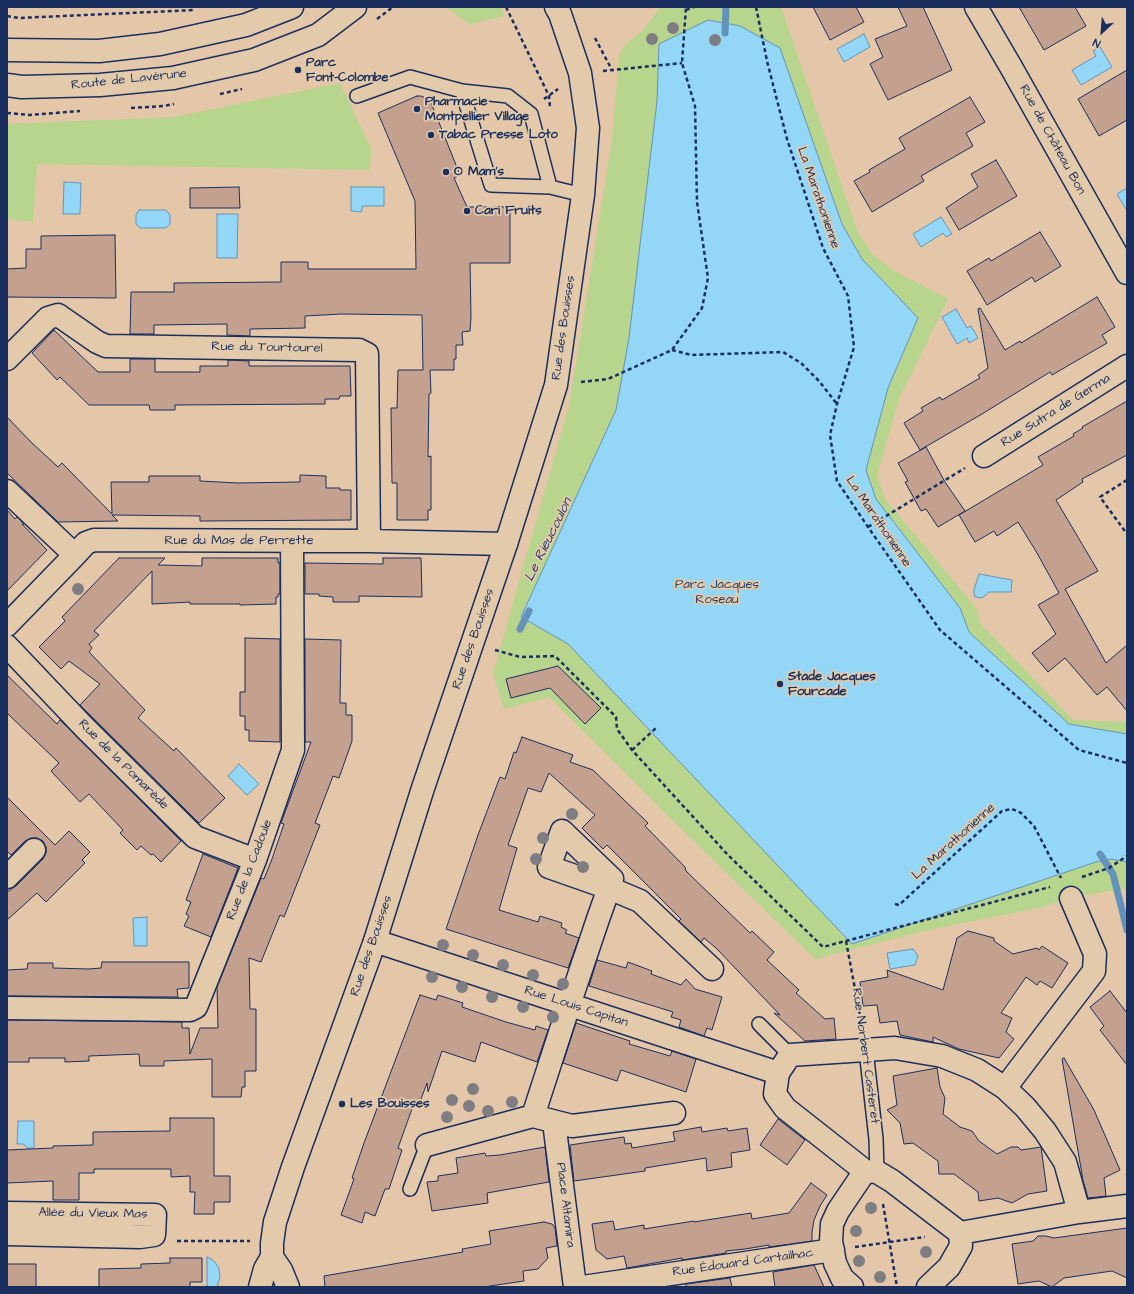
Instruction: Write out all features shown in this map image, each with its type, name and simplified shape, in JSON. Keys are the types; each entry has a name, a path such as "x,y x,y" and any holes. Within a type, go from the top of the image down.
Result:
{"street":[{"path":"7,50 99,51 160,44 246,25 292,7"},
{"name":"Route de Lavérune","path":"7,85 22,87 100,85 173,78 254,60 318,35 355,7"},
{"name":"Rue des Bouisses","path":"260,1287 272,1250 275,1222 293,1167 375,941 423,788 473,644 556,385 583,194 588,128 580,73 560,14 556,7"},
{"name":"Rue de Château Bon","path":"976,7 1012,67 1127,274"},
{"name":"Rue du Tourtourel","path":"7,359 48,318 58,315 97,342 106,346 359,350 367,354 369,541"},
{"name":"Rue Sutra de Germa","path":"984,456 1127,366"},
{"path":"7,491 75,554"},
{"name":"Rue du Mas de Perrette","path":"7,625 75,554 86,544 94,540 369,541 506,544"},
{"name":"Rue de la Cadoule","path":"7,1008 190,1010 196,1007 255,860 293,750 292,541"},
{"name":"Rue de la Pomarède","path":"7,646 84,726 195,836 255,860"},
{"path":"7,877 34,850"},
{"path":"533,1116 608,888 640,901 712,969"},
{"path":"1005,1088 1094,971 1094,954 1067,891"},
{"name":"Rue Louis Capitan","path":"375,941 778,1073"},
{"path":"1079,1212 1065,1162 1040,1125 1025,1107 1005,1088 977,1070 942,1056 896,1048 790,1055 778,1073 775,1094 785,1108 871,1171 892,1181 960,1233 1079,1212 1127,1206"},
{"path":"427,1145 533,1116 572,1126 674,1113"},
{"name":"Place Altamira","path":"554,1122 575,1287"},
{"path":"852,1287 842,1278 835,1263 830,1241 832,1224 838,1211 871,1171"},
{"name":"Allée du Vieux Mas","path":"7,1214 156,1215 154,1235 7,1234"},
{"path":"928,1287 949,1267 961,1246 960,1233"},
{"path":"272,1250 288,1287"},
{"name":"Rue Édouard Cartailhac","path":"582,1287 832,1250"}],"lane":[{"path":"357,96 410,77 462,91 508,96 531,114 550,187"},
{"path":"462,91 491,185 550,187 583,194"},
{"path":"760,1024 790,1055"},
{"name":"Rue Norbert Casteret","path":"866,1050 876,1139 871,1171"},
{"path":"410,1189 427,1145"}],"path":[{"path":"608,380 672,350 702,308 708,278 697,202 695,106 682,62 686,9 694,7"},
{"name":"La Marathonienne","path":"756,7 766,61 787,140 823,248 848,296 854,347 837,404 830,435 837,481 940,630 1079,750 1127,763"},
{"path":"7,16 19,18 196,10"},
{"path":"527,111 580,73 682,62"},
{"path":"672,350 691,355 783,352 805,367 837,404"},
{"path":"868,527 984,456"},
{"path":"1127,480 1100,497 1127,534"},
{"path":"473,644 520,657 555,656 616,717 617,729 632,750 728,855 823,947 1067,891 1109,868 1127,856"},
{"path":"632,750 656,728"},
{"name":"La Marathonienne","path":"895,904 899,905 1002,811 1012,809 1021,813 1034,826 1067,891"},
{"name":"Rue Norbert Casteret","path":"846,941 866,1050"},
{"path":"871,1171 889,1242 897,1287"},
{"path":"832,1250 960,1233"},
{"path":"154,1235 171,1240 237,1241 272,1250"}],"green space":[{"path":"445,7 501,7 504,16 470,24"},
{"name":"Parc Jacques Roseau","path":"660,7 781,7 858,233 871,253 894,271 948,299 899,399 877,476 885,499 977,609 980,623 1073,720 1127,722 1127,900 1125,888 1071,898 1039,908 937,928 815,959 664,812 549,697 504,709 493,673 569,406 612,140 619,56 626,44 643,30"},
{"path":"340,83 371,148 370,170 37,164 33,222 7,219 7,124 174,117"}],"water":[{"name":"Parc Jacques Roseau","path":"708,20 740,26 780,48 842,224 862,259 918,318 888,388 866,470 876,499 960,608 969,632 1069,724 1127,734 1127,862 1111,859 1096,862 852,944 568,644 521,617 616,410 629,338 657,101 659,44"},
{"path":"864,34 870,47 844,62 837,49"},
{"path":"1100,47 1112,67 1081,85 1072,70 1096,56 1093,51"},
{"path":"64,182 81,183 80,214 63,214"},
{"path":"351,187 384,187 384,206 363,206 361,212 351,211"},
{"path":"1127,188 1127,211 1117,194"},
{"path":"139,210 166,210 170,215 170,224 166,228 140,228 136,224 136,215"},
{"path":"217,214 238,214 237,258 217,258"},
{"path":"941,217 952,234 946,237 943,233 921,247 913,234"},
{"path":"956,309 967,328 971,326 978,338 969,343 967,338 957,344 942,317"},
{"path":"979,574 1012,580 1011,592 989,592 982,598 975,597 974,590"},
{"path":"239,764 259,784 247,795 228,776"},
{"path":"147,917 147,946 134,946 133,918"},
{"path":"913,949 918,956 915,965 890,969 887,953"},
{"path":"18,1121 34,1121 34,1148 28,1148 23,1144 17,1144"},
{"path":"207,1257 214,1261 219,1268 220,1277 217,1287 203,1287 207,1286"}],"building":[{"path":"813,7 856,7 864,22 830,40"},
{"path":"898,7 923,7 952,70 888,100 870,64 883,57 875,39 907,26"},
{"path":"1019,7 1075,7 1086,26 1044,50"},
{"path":"1127,70 1127,120 1099,136 1078,99"},
{"path":"417,96 430,100 460,175 454,178 467,207 510,207 510,263 470,263 470,331 462,332 463,345 456,345 454,370 430,370 431,393 429,394 428,457 431,456 431,510 428,510 428,520 397,520 397,483 392,483 391,408 397,408 398,370 423,370 422,315 341,314 305,316 305,328 250,329 250,336 227,335 227,324 154,325 154,334 130,334 131,292 174,292 174,283 281,282 281,262 308,262 308,269 416,269 415,201 378,113"},
{"path":"970,97 985,122 966,133 973,146 921,176 924,181 872,212 854,181 870,172 869,170 905,149 899,138"},
{"path":"996,160 1017,196 959,230 946,208 978,187 971,174"},
{"path":"239,187 240,208 190,208 190,188"},
{"path":"1040,232 1061,266 1035,282 1032,277 987,305 967,271 989,258 991,261"},
{"path":"115,235 116,298 7,297 7,269 26,268 26,249 41,249 41,236"},
{"path":"1097,297 1115,327 1102,335 1107,343 1052,375 1050,372 920,450 904,423 923,411 921,408 940,397 942,400 980,378 978,375 988,368 978,309 980,308 1005,350 1020,341 1021,343"},
{"path":"54,330 98,372 130,372 130,359 155,359 155,372 200,372 200,366 228,366 228,360 249,361 249,366 350,366 351,396 340,396 339,399 325,399 325,404 175,405 175,410 150,410 149,405 89,405 60,377 57,380 32,353"},
{"path":"1127,401 1127,455 1082,479 1083,482 1056,500 1098,571 1065,589 1106,663 1127,645 1127,711 1107,687 1097,695 1065,658 1048,672 1032,653 1056,634 1038,605 1059,593 1018,522 997,536 994,531 975,542 959,515 1043,465 1038,457 1074,436 1073,434 1083,428 1082,427"},
{"path":"7,417 58,467 62,463 112,514 111,482 149,482 149,476 200,476 200,481 238,483 300,482 300,475 326,476 326,488 351,490 351,520 200,521 200,516 112,515 118,521 58,522 7,473"},
{"path":"926,447 945,482 965,511 938,527 926,509 921,511 905,482 908,481 898,463"},
{"path":"7,510 15,519 17,517 24,524 22,524 47,550 7,591"},
{"path":"119,558 165,558 158,565 202,566 202,558 278,558 278,563 280,563 280,594 276,597 276,604 190,604 190,602 152,604 152,571 94,631 99,635 89,644 92,648 89,652 145,710 138,718 174,751 176,748 225,798 199,823 80,705 100,684 69,661 61,669 39,647 65,621 62,617"},
{"path":"383,558 421,558 422,597 359,596 359,602 333,602 333,597 319,596 319,594 305,594 305,563 383,564"},
{"path":"245,638 280,639 280,742 249,741 249,730 245,730 245,716 240,716 240,692 245,692"},
{"path":"305,639 341,640 340,703 346,703 346,715 352,715 352,741 339,778 333,776 315,823 320,825 284,917 280,915 261,962 249,958 250,1009 256,1009 256,1071 245,1071 245,1087 242,1087 241,1097 212,1097 212,1059 164,1061 164,1066 140,1066 139,1054 89,1056 89,1061 65,1062 65,1058 29,1058 29,1062 7,1062 7,1020 182,1022 182,1028 189,1028 190,1054 200,1028 218,1028 217,987 261,878 264,879 272,859 284,824 281,823 311,742 305,742"},
{"path":"558,666 601,708 585,724 550,688 511,698 506,679"},
{"path":"7,675 57,724 60,720 181,841 161,862 153,854 151,855 141,846 137,850 120,833 123,830 89,794 80,802 51,771 59,763 7,713"},
{"path":"522,737 573,755 570,762 593,770 648,823 645,826 685,867 686,871 750,933 752,931 774,952 767,960 799,990 796,993 825,1019 834,1018 836,1039 805,1041 774,1013 780,1015 716,948 704,938 701,942 679,921 681,919 607,845 603,849 582,828 595,815 549,773 541,792 528,788 508,845 517,848 499,910 538,922 540,916 562,923 561,927 567,930 565,933 579,938 568,968 446,929 478,835 500,777 505,779 514,752 516,753"},
{"path":"7,797 55,845 69,831 90,852 82,860 85,863 46,902 37,893 7,920 7,892 16,886 43,859 46,853 46,847 43,841 37,838 31,838 25,841 11,855 7,851"},
{"path":"203,854 238,868 211,937 184,926 189,916 186,914 191,902 186,900"},
{"path":"968,931 994,938 994,941 1013,954 1037,948 1039,950 1042,946 1068,963 1052,988 1040,981 1037,985 1026,977 1001,1013 1012,1018 1006,1032 1014,1039 999,1058 959,1049 933,1037 933,1042 900,1035 897,1021 880,1023 877,1005 863,1006 860,982 888,977 887,970 943,990 957,938"},
{"path":"597,960 626,968 628,962 652,971 651,974 681,985 686,979 695,989 722,997 712,1030 707,1028 704,1036 679,1027 681,1020 671,1017 673,1012 589,986"},
{"path":"102,962 189,962 189,988 177,989 178,997 7,996 7,970 27,969 28,963 53,963 53,968 101,968"},
{"path":"1110,991 1127,1013 1127,1065 1100,1030 1104,1026 1090,1007"},
{"path":"420,995 436,1000 438,995 463,1003 462,1007 506,1022 535,1030 536,1026 548,1030 537,1062 481,1042 475,1062 442,1051 428,1092 427,1083 418,1107 413,1106 398,1148 402,1150 389,1189 385,1189 375,1216 365,1212 362,1223 341,1215 354,1179 352,1178 364,1143"},
{"path":"576,1023 630,1041 629,1044 670,1056 672,1051 696,1059 686,1092 621,1070 617,1081 563,1063"},
{"path":"1064,1058 1094,1110 1120,1170 1104,1178 1106,1196 1088,1198 1083,1180 1062,1059"},
{"path":"937,1068 940,1087 945,1098 943,1114 960,1127 972,1131 979,1141 997,1154 1011,1147 1018,1147 1021,1150 1041,1147 1047,1191 1028,1194 1012,1203 998,1198 979,1201 978,1192 954,1174 939,1174 938,1161 913,1143 904,1144 900,1123 887,1110 897,1105 893,1076"},
{"path":"170,1118 214,1118 214,1176 230,1176 230,1202 214,1202 214,1214 194,1214 195,1192 190,1192 190,1176 171,1177 171,1169 94,1169 94,1173 79,1173 79,1200 53,1200 53,1181 7,1183 7,1150 53,1148 53,1146 93,1145 93,1132 170,1131"},
{"path":"778,1119 805,1140 787,1165 760,1145"},
{"path":"701,1127 702,1132 727,1128 728,1131 747,1128 750,1150 731,1153 732,1167 707,1171 706,1158 645,1168 645,1171 574,1181 570,1145 624,1137 625,1144 631,1143 632,1148 675,1141 673,1132"},
{"path":"545,1147 549,1182 487,1193 488,1203 432,1211 427,1182 438,1181 438,1176 458,1173 456,1158 485,1153 486,1156 500,1155"},
{"path":"811,1183 827,1195 814,1220 812,1241 726,1251 726,1253 682,1260 682,1258 627,1268 624,1256 607,1259 596,1250 592,1224 613,1221 615,1230 644,1225 644,1229 751,1213 752,1219 789,1213"},
{"path":"544,1222 552,1224 555,1228 557,1246 546,1248 548,1258 538,1269 523,1271 524,1281 483,1287 325,1287 324,1276 463,1252 462,1249 491,1244 489,1231"},
{"path":"1127,1228 1127,1278 1112,1271 1064,1278 1052,1287 1039,1281 1018,1284 1012,1244 1033,1241 1038,1236 1054,1238"},
{"path":"170,1258 202,1258 202,1282 190,1282 190,1287 99,1287 99,1269 141,1268 141,1264 170,1263"},
{"path":"7,1264 36,1264 36,1287 7,1287"},
{"path":"814,1265 824,1287 775,1287 773,1272"},
{"path":"730,1278 732,1287 686,1287 686,1284"}],"waterway":[{"path":"725,33 726,7"},
{"name":"Le Rieucoulon","path":"520,629 529,611"},
{"path":"1100,854 1113,874 1127,930"}],"place":[{"name":"Parc Font-Colombe","path":"298,70"},
{"name":"Pharmacie Montpellier Village","path":"417,109"},
{"name":"Tabac Presse Loto","path":"431,135"},
{"name":"O Mam's","path":"446,172"},
{"name":"Cari Fruits","path":"467,211"},
{"name":"Stade Jacques Fourcade","path":"780,684"},
{"name":"Les Bouisses","path":"342,1104"}]}
